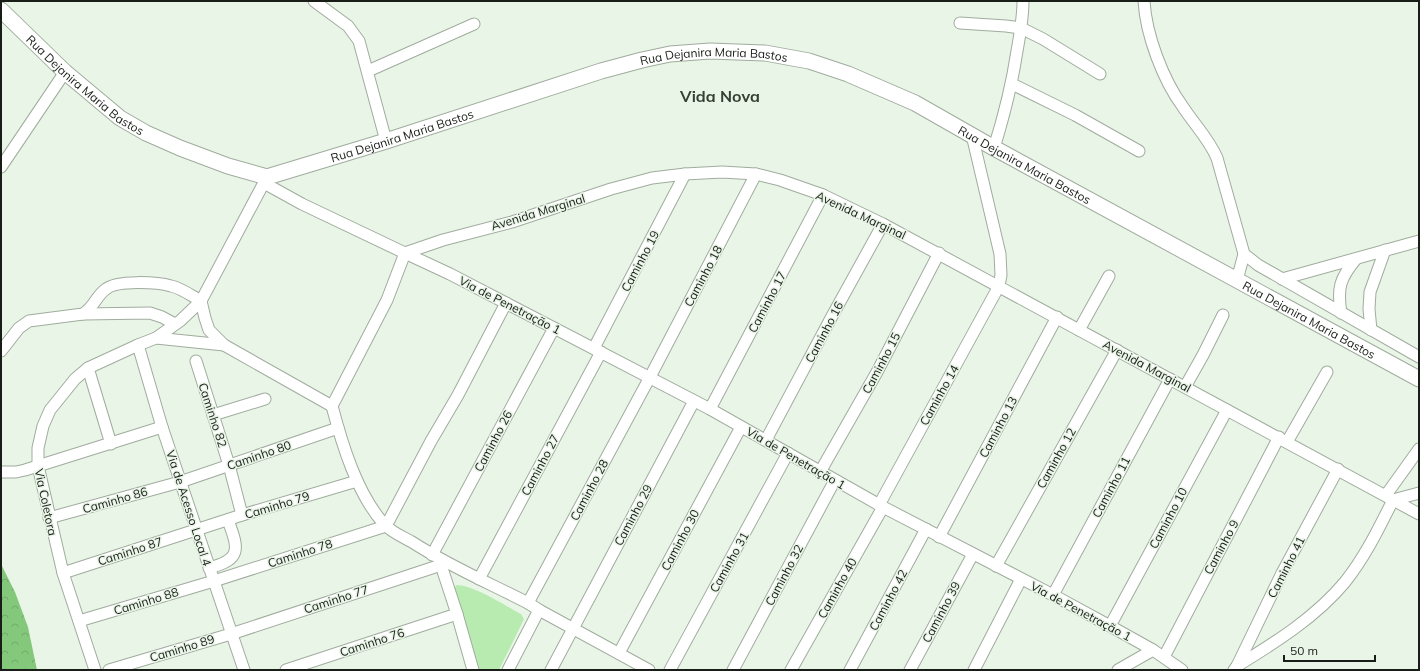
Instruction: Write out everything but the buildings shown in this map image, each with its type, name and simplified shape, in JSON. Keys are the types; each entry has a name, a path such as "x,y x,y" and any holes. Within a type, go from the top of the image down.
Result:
{"main road":[{"name":"Rua Dejanira Maria Bastos","path":"1,10 65,72 120,118 146,133 180,148 265,180 601,71 670,54 710,51 765,53 816,63 848,74 915,103 994,148 1419,379"}],"street":[{"path":"314,1 348,26 359,42 386,141"},
{"path":"994,148 1012,84 1021,28 1023,1"},
{"path":"1144,1 1148,31 1164,75 1182,106 1210,145 1217,158 1244,254 1237,280"},
{"path":"960,23 991,24 1021,28 1043,39 1100,74"},
{"path":"368,71 474,24"},
{"path":"1,167 65,72"},
{"path":"1012,84 1075,115 1139,151"},
{"path":"972,135 1000,254 1001,275 999,286"},
{"name":"Avenida Marginal","path":"405,253 443,240 512,222 618,187 652,178 722,172 756,174 823,195 883,224 1419,514"},
{"name":"Caminho 19","path":"598,350 685,174"},
{"name":"Caminho 18","path":"650,377 756,174"},
{"path":"156,338 175,324 201,301 265,180 302,204 405,253 387,300 332,406 338,428 357,481 374,511 386,526 437,560 528,603 649,670"},
{"name":"Caminho 17","path":"710,409 823,195"},
{"name":"Caminho 16","path":"766,440 883,224"},
{"path":"1282,279 1419,241"},
{"path":"1371,330 1369,309 1370,292 1385,250"},
{"name":"Via de Penetração 1","path":"405,253 506,302 710,409 881,506 1110,626 1153,650 1182,670"},
{"name":"Caminho 15","path":"820,472 877,372 939,253"},
{"path":"1244,254 1252,261 1282,279 1419,357"},
{"path":"1341,313 1339,288 1346,270 1356,259"},
{"path":"1079,330 1109,276"},
{"path":"83,314 90,310 106,288 115,284 138,283 170,285 201,301 209,330 224,345 332,406"},
{"name":"Caminho 14","path":"881,506 999,286"},
{"path":"386,526 431,441 458,395 506,302"},
{"path":"1,351 19,328 29,321 83,314 150,313 175,324"},
{"path":"1185,387 1223,315"},
{"name":"Caminho 13","path":"939,537 1057,318"},
{"name":"Caminho 26","path":"437,560 554,328"},
{"name":"Via Coletora","path":"94,670 63,573 38,466 40,437 43,426 50,410 75,379 88,368 156,338 224,345"},
{"name":"Via de Acesso Local 4","path":"138,346 162,427 244,670"},
{"name":"Caminho 27","path":"479,579 598,350"},
{"name":"Caminho 12","path":"996,566 1117,350"},
{"name":"Caminho 82","path":"196,361 229,465 242,515"},
{"path":"88,368 111,444"},
{"name":"Caminho 9","path":"1164,657 1283,440 1327,372"},
{"name":"Caminho 28","path":"528,603 650,377"},
{"name":"Caminho 11","path":"1053,595 1170,379"},
{"path":"213,415 265,399"},
{"name":"Caminho 29","path":"551,670 694,401"},
{"name":"Caminho 10","path":"1110,626 1227,410"},
{"path":"1,472 16,472 38,466 162,427"},
{"name":"Caminho 30","path":"620,653 741,427"},
{"name":"Caminho 80","path":"180,482 338,428"},
{"path":"1235,668 1270,646 1318,610 1340,588 1360,561 1389,498 1419,450"},
{"name":"Caminho 31","path":"670,670 788,453"},
{"name":"Caminho 41","path":"1235,668 1282,573 1338,469"},
{"name":"Caminho 32","path":"733,670 835,480"},
{"name":"Caminho 79","path":"196,530 357,481"},
{"name":"Caminho 86","path":"49,518 180,482"},
{"path":"1389,498 1419,494"},
{"name":"Caminho 40","path":"791,670 881,506"},
{"path":"209,568 227,562 234,556 236,547 228,520"},
{"name":"Caminho 78","path":"214,580 386,526"},
{"name":"Caminho 42","path":"850,670 926,529"},
{"name":"Caminho 87","path":"63,573 196,530"},
{"name":"Caminho 39","path":"910,670 973,554"},
{"path":"437,560 457,614 471,669"},
{"name":"Caminho 77","path":"231,634 437,560"},
{"path":"978,668 1021,579"},
{"name":"Caminho 88","path":"79,621 214,580"},
{"path":"508,670 539,610"},
{"name":"Caminho 76","path":"286,670 457,614"},
{"name":"Caminho 89","path":"109,670 231,634"},
{"path":"1118,670 1153,650"}],"green space":[{"path":"1,564 15,592 28,627 37,670 1,670"},
{"path":"456,585 471,588 489,596 521,614 524,619 499,670 479,670 454,590"}],"district":[{"name":"Vida Nova","path":"720,96"}]}
